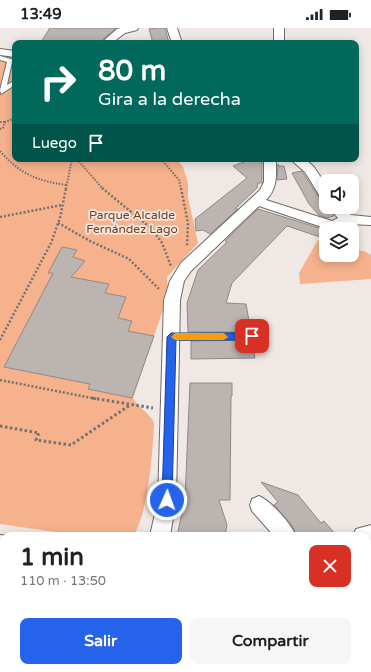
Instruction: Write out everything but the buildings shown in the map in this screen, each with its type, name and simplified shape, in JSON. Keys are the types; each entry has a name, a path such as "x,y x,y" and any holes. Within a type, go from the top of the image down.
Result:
{"street":[{"path":"172,28 176,40"},
{"path":"279,28 279,40"},
{"path":"110,40 126,29"},
{"path":"0,57 12,58"},
{"path":"161,532 167,500 172,306 177,281 186,267 266,192 270,182 270,162"},
{"path":"304,162 319,183"},
{"path":"256,201 333,226 347,219 371,221"},
{"path":"342,214 347,219"},
{"path":"260,505 283,532"}],"lane":[{"path":"1,92 2,80 12,60"},
{"path":"7,71 12,71"},
{"path":"1,92 12,84"},
{"path":"171,337 252,336"}],"path":[{"path":"0,122 12,119"},
{"path":"0,129 3,128 5,122"},
{"path":"0,151 24,174 47,183 67,185"},
{"path":"0,340 51,242 58,222 71,162"},
{"path":"79,162 105,190 152,229 162,243 177,281"},
{"path":"164,162 179,180 183,196 188,223 186,267"},
{"path":"0,216 62,205"},
{"path":"58,222 90,241 129,259 156,286 172,306"},
{"path":"0,380 130,405 169,410"},
{"path":"0,426 39,433 36,440 71,445 130,405"}],"green space":[{"name":"Parque Alcalde Fernández Lago","path":"0,56 12,58 12,162 179,162 183,167 188,183 188,197 198,243 167,277 168,295 133,398 135,402 151,417 154,423 149,482 138,526 135,532 55,532 0,524","holes":["62,247 76,250 63,275 49,273","51,278 71,281 93,291 98,282 109,284 105,293 126,297 118,318 132,321 128,331 154,336 132,398 88,389 90,384 4,367"]},
{"path":"318,240 319,262 359,262 359,250 371,255 371,279 300,284 299,273"}],"slow traffic":[{"path":"175,337 224,337"}],"route":[{"path":"167,500 171,337 252,336"}]}
